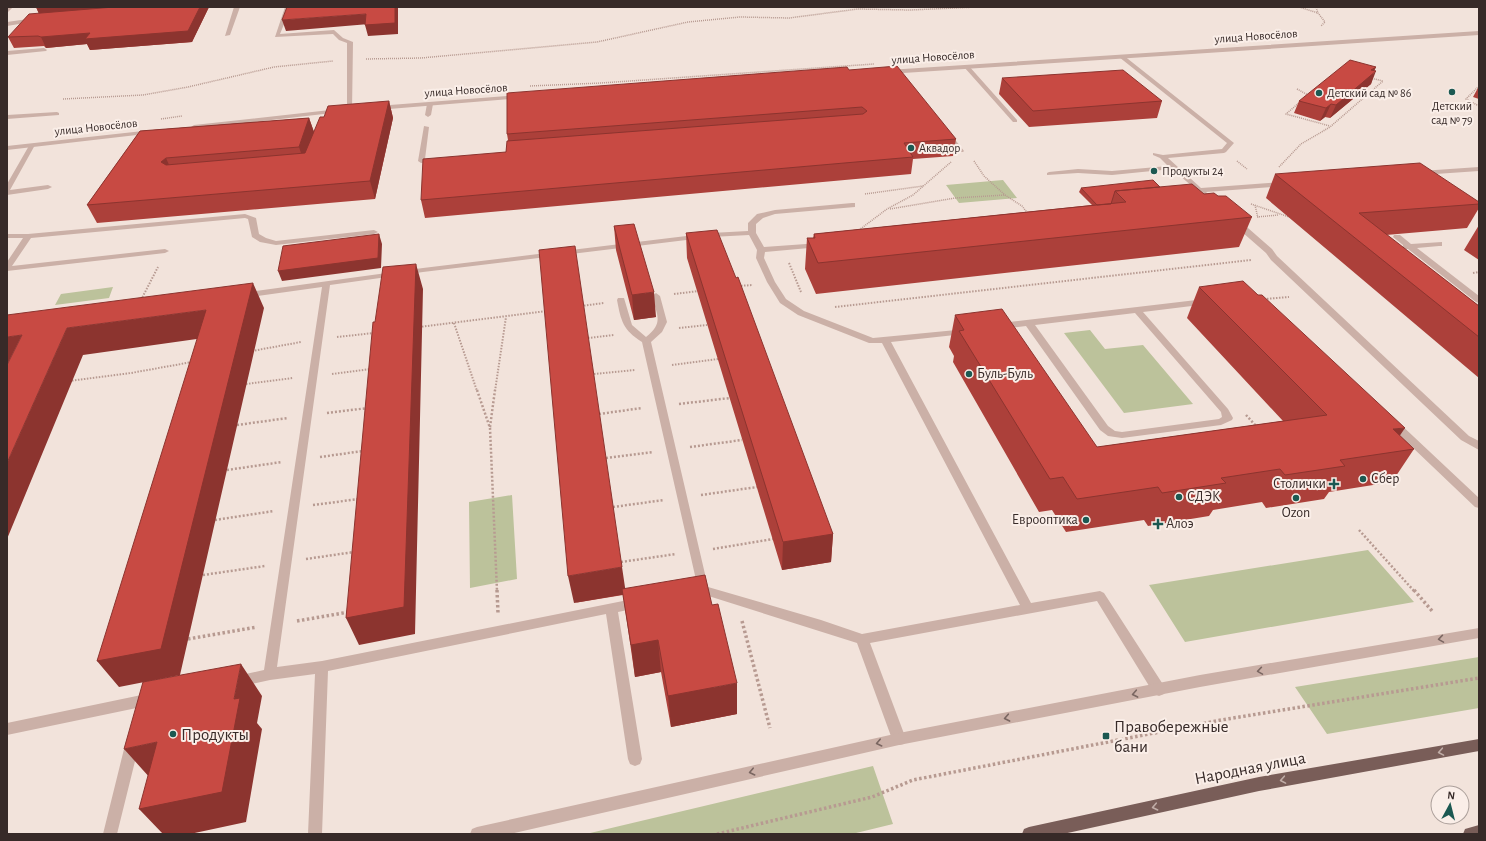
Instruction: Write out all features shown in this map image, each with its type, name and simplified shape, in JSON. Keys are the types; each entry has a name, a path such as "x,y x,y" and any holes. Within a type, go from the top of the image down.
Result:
{"main road":[{"name":"Народная улица","path":"1030,834 1259,784 1479,745"},
{"path":"1470,834 1479,832"}],"street":[{"path":"7,11 10,7"},
{"path":"227,35 238,7"},
{"path":"288,7 277,36 334,32 350,42 350,110"},
{"path":"7,24 44,20"},
{"name":"улица Новосёлов","path":"884,72 902,73 966,66 1479,33"},
{"path":"7,53 44,50"},
{"path":"1121,56 1231,143 1224,151 1158,155 1174,167 1220,208 1204,208"},
{"path":"966,66 1016,121"},
{"name":"улица Новосёлов","path":"372,108 525,97"},
{"path":"428,115 430,104"},
{"path":"187,128 327,115 357,109"},
{"path":"7,117 57,114"},
{"path":"942,126 961,151"},
{"path":"426,127 420,161 444,160"},
{"name":"улица Новосёлов","path":"7,148 156,131"},
{"path":"7,191 32,145"},
{"path":"1049,174 1078,171 1112,173 1174,167"},
{"path":"1416,174 1479,169"},
{"path":"1200,190 1250,186 1265,183 1289,183"},
{"path":"7,191 48,187"},
{"path":"852,205 775,212 760,216 752,223 752,233 771,282 783,301 872,342 970,330"},
{"path":"7,236 28,236 245,216 252,218 255,235 262,240 276,243 374,232"},
{"path":"1233,219 1269,250 1274,258 1465,438 1479,446"},
{"path":"239,296 326,285 423,270 711,235 752,233"},
{"path":"7,268 28,236"},
{"path":"1396,237 1479,300"},
{"path":"761,254 829,244"},
{"path":"1395,248 1440,244"},
{"path":"7,268 165,251"},
{"path":"270,674 326,285"},
{"path":"646,341 661,330 663,323 656,296"},
{"path":"621,300 627,327 632,333 646,341 703,590"},
{"path":"992,327 1210,301"},
{"path":"1029,323 1104,428 1112,434 1122,435 1221,422 1228,418 1225,412 1137,310"},
{"path":"885,340 1028,609"},
{"path":"1386,417 1479,504"},
{"path":"688,593 703,590 821,625 862,639 1100,596 1159,690"},
{"path":"226,683 270,674 322,667 650,601"},
{"path":"612,608 635,759"},
{"path":"476,834 899,739 1159,690 1479,633"},
{"path":"862,639 899,739"},
{"path":"314,834 322,667"},
{"path":"7,729 166,696"},
{"path":"140,716 144,701"},
{"path":"110,834 136,730"}],"path":[{"path":"63,99 143,95 188,87 274,67 350,60 421,58 597,42 688,22 740,17 789,18 858,9 910,10 978,7"},
{"path":"1299,7 1318,13"},
{"path":"1316,7 1318,13 1326,22 1318,28"},
{"path":"1224,151 1265,183 1301,144 1330,127 1383,81 1368,77"},
{"path":"1479,86 1466,99 1479,106"},
{"path":"1297,88 1309,95 1286,114 1330,127"},
{"path":"858,230 887,210 913,195 946,167 961,151 969,155 984,176 1006,195 1022,206 1031,218"},
{"path":"852,205 862,194 924,186"},
{"path":"1250,186 1260,224"},
{"path":"887,210 955,198 1006,195"},
{"path":"1249,203 1280,215 1296,219"},
{"path":"1252,217 1280,215"},
{"path":"140,303 154,277 165,251"},
{"path":"761,254 786,256 805,312 1274,258"},
{"path":"732,287 771,282"},
{"path":"656,296 702,291"},
{"path":"575,307 621,300"},
{"path":"417,327 552,310"},
{"path":"499,631 490,428 506,317"},
{"path":"454,323 490,428"},
{"path":"661,330 707,324"},
{"path":"250,351 379,332"},
{"path":"588,338 632,333"},
{"path":"63,382 131,373 198,361"},
{"path":"1245,414 1260,431"},
{"path":"1359,530 1433,612"},
{"path":"736,599 770,728"},
{"path":"717,834 872,797 913,780 1222,720 1479,678"}],"green space":[{"path":"1003,180 1017,198 959,203 946,185"},
{"path":"113,287 109,298 55,305 61,294"},
{"path":"1090,330 1105,349 1143,345 1193,404 1124,413 1064,333"},
{"path":"512,495 517,579 470,588 469,502"},
{"path":"1368,550 1414,602 1185,642 1149,585"},
{"path":"1479,657 1479,708 1327,734 1295,687"},
{"path":"873,766 893,824 852,834 586,834"}],"building":[{"path":"114,7 200,7 188,31 85,39 90,33 41,37 8,37 29,14"},
{"path":"287,7 395,7 395,23 365,25 366,14 282,20"},
{"path":"1350,60 1376,67 1371,70 1376,71 1336,105 1331,104 1326,108 1299,101"},
{"path":"897,66 956,139 904,143 913,157 421,200 423,159 506,152 507,141 863,114 867,111 862,107 507,134 507,93 847,67 849,70"},
{"path":"1123,70 1162,101 1033,111 1002,78"},
{"path":"389,101 370,181 87,205 140,131 309,118 299,147 166,158 161,162 166,165 305,153 320,117 324,117 328,106"},
{"path":"1420,163 1479,202 1479,204 1359,213 1479,306 1479,337 1275,174"},
{"path":"1153,180 1160,187 1115,191 1111,204 1097,205 1081,188"},
{"path":"1192,184 1204,194 1214,193 1218,196 1226,196 1252,217 818,263 807,238 815,238 814,234 1126,202 1115,191"},
{"path":"634,224 654,292 632,295 614,226"},
{"path":"717,230 736,278 738,277 833,534 783,542 686,233"},
{"path":"379,234 378,258 278,271 283,246"},
{"path":"575,246 622,567 568,576 539,250"},
{"path":"416,264 404,607 346,618 373,322 375,322 383,267"},
{"path":"1243,281 1258,295 1262,295 1405,428 1393,429 1414,449 1340,460 1345,466 1285,475 1280,469 1221,478 1226,483 1162,493 1158,487 1077,499 1063,477 1050,479 959,331 964,330 955,315 1002,309 1097,447 1327,415 1199,287"},
{"path":"253,283 161,649 97,661 206,310 67,328 7,463 7,365 22,335 7,337 7,315"},
{"path":"705,575 712,605 718,604 737,683 668,696 658,640 631,645 622,589"},
{"path":"241,664 234,699 240,698 222,792 139,809 157,742 124,749 143,682"}],"place":[{"name":"Детский сад № 79","path":"1452,92"},
{"name":"Детский сад № 86","path":"1319,93"},
{"name":"Аквадор","path":"911,148"},
{"name":"Продукты 24","path":"1154,171"},
{"name":"Буль-Буль","path":"969,374"},
{"name":"Сбер","path":"1363,479"},
{"name":"Столички","path":"1334,484"},
{"name":"СДЭК","path":"1179,497"},
{"name":"Ozon","path":"1296,498"},
{"name":"Еврооптика","path":"1086,520"},
{"name":"Алоэ","path":"1158,524"},
{"name":"Продукты","path":"173,734"},
{"name":"Правобережные бани","path":"1106,736"}]}
